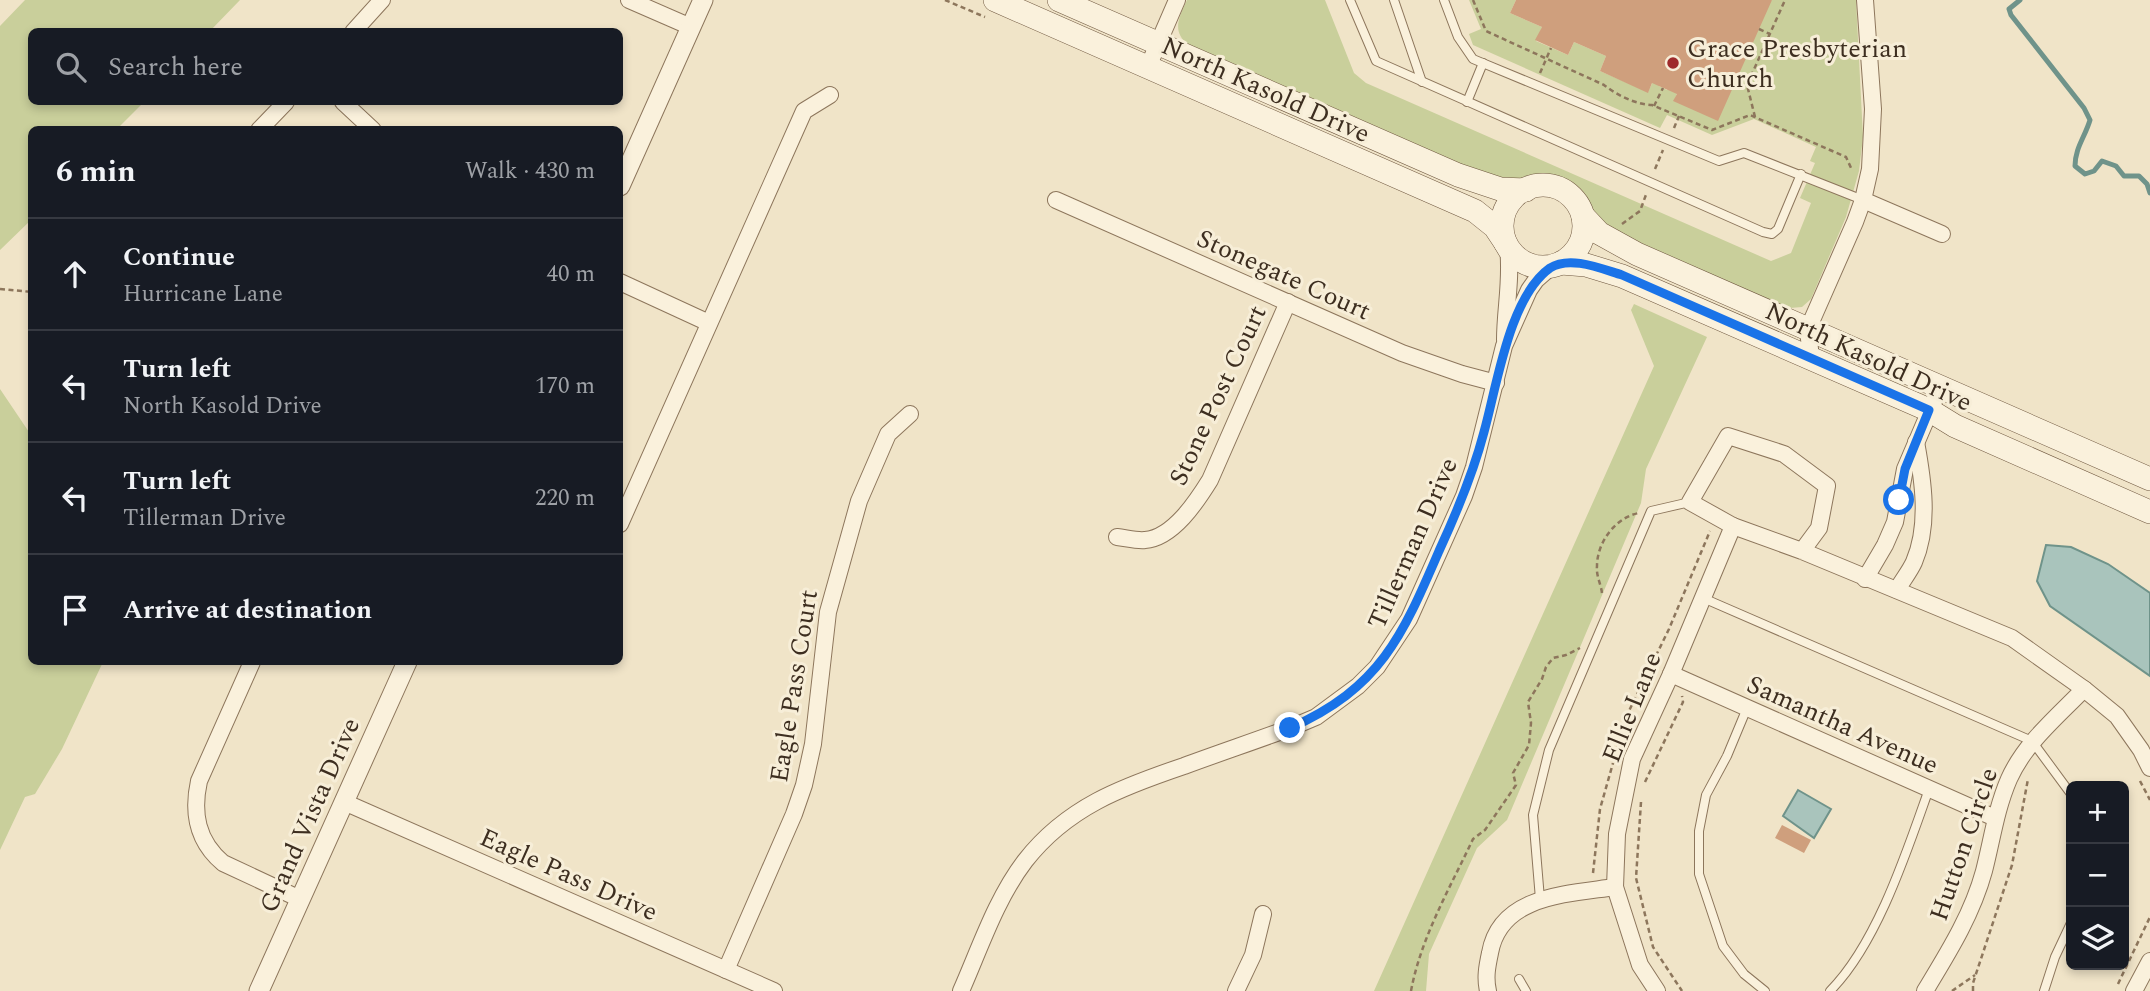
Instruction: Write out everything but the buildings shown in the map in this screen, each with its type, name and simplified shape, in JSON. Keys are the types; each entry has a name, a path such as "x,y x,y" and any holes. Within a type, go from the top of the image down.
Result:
{"main road":[{"name":"North Kasold Drive","path":"1059,0 1458,175 1500,189 1526,190"},
{"name":"North Kasold Drive","path":"993,10 1148,67 1475,211 1495,227 1507,245"},
{"path":"1542,186 1558,188 1576,201 1583,216 1581,244 1569,258 1557,265 1540,267 1527,264 1507,245 1503,224 1505,212 1516,197 1526,190 1542,186"},
{"name":"North Kasold Drive","path":"1583,216 1612,242 2150,479"},
{"name":"North Kasold Drive","path":"1557,265 1587,265 1622,275 1929,410 1955,426 2150,512"}],"street":[{"path":"357,28 382,0"},
{"path":"629,0 691,27"},
{"path":"623,179 703,0"},
{"path":"1148,67 1177,0"},
{"path":"1811,359 1808,329 1870,169 1873,120 1865,0"},
{"path":"623,517 804,111 830,95"},
{"path":"264,126 283,105"},
{"path":"346,105 369,126"},
{"path":"1857,197 1942,234"},
{"name":"Stonegate Court","path":"1056,200 1422,361 1496,383"},
{"name":"Tillerman Drive","path":"961,991 1010,884 1025,861 1047,836 1070,817 1121,788 1316,717 1341,700 1377,667 1409,619 1464,496 1484,432 1504,346 1510,279 1507,245"},
{"name":"Tillerman Drive","path":"1504,346 1529,290 1557,265"},
{"path":"623,283 709,323"},
{"name":"Stone Post Court","path":"1117,537 1146,540 1162,534 1181,519 1196,501 1210,480 1288,302"},
{"path":"1865,579 1895,522 1905,469 1940,387"},
{"name":"Eagle Pass Court","path":"726,970 804,785 813,744 828,611 859,501 888,434 910,414"},
{"path":"1802,551 1819,528 1827,486 1784,454 1728,436 1690,502 1733,526 1802,551 2012,638 2117,716 2141,750 2144,773"},
{"path":"1896,590 1914,562 1923,527 1923,480 1916,441"},
{"name":"Ellie Lane","path":"1657,991 1640,965 1615,887 1617,834 1632,760 1676,676 1703,598 1733,526"},
{"path":"250,665 198,781 196,822 203,839 223,863 300,899"},
{"name":"Grand Vista Drive","path":"259,991 406,665"},
{"name":"Samantha Avenue","path":"1676,676 1995,818"},
{"name":"Hutton Circle","path":"1925,991 1964,926 1984,873 1995,818 2010,777 2084,689"},
{"name":"Eagle Pass Drive","path":"344,802 774,991"},
{"path":"1488,991 1485,979 1492,938 1514,913 1540,899 1615,887"},
{"path":"1236,991 1253,955 1264,914"},
{"path":"2134,991 2150,961"}],"lane":[{"path":"1350,0 1376,61 1772,234 1778,229 1801,174"},
{"path":"1394,0 1422,82"},
{"path":"1444,0 1458,37 1473,59 1719,161 1744,153 1857,197"},
{"path":"1467,102 1483,63"},
{"path":"1540,899 1533,815 1549,750 1651,511 1690,502"},
{"path":"1703,598 2036,747 2066,787"},
{"path":"1747,708 1727,757 1706,794 1699,831 1699,874 1723,946 1744,974 1765,991"},
{"path":"1830,991 1846,975 1878,918 1903,864 1929,789"},
{"path":"2043,991 2066,934"},
{"path":"1519,979 1526,991"}],"path":[{"path":"945,0 993,10"},
{"path":"1473,0 1486,32 1604,85 1615,93 1712,130 1750,116 1755,117 1846,158 1852,168 1857,197"},
{"path":"1755,117 1747,85 1785,0"},
{"path":"1759,29 1770,34"},
{"path":"1534,84 1551,48"},
{"path":"1654,106 1663,88"},
{"path":"0,289 28,292"},
{"path":"1602,596 1596,563 1605,538 1620,519 1637,512 1648,517"},
{"path":"1411,991 1415,967 1473,839 1485,830 1516,785 1513,773 1529,745 1531,723 1528,702 1533,691 1553,658 1580,648 1584,638"},
{"path":"1642,787 1683,702 1676,676"},
{"path":"1973,991 1975,975 2012,865 2027,780 2036,747"},
{"path":"2144,773 2150,800"},
{"path":"1642,800 1636,878 1653,947 1682,991"},
{"path":"2117,991 2119,981 2150,917"},
{"path":"1952,991 1975,975"}],"green space":[{"path":"25,0 240,0 213,28 28,28 28,105 141,105 120,126 28,126 28,223 0,250 0,26"},
{"path":"1187,0 1325,0 1354,73 1366,83 1771,261 1791,253 1811,203 1800,198 1815,163 1810,161 1816,147 1754,119 1712,135 1667,115 1660,128 1473,45 1469,34 1481,29 1469,0 1516,0 1510,13 1542,27 1536,41 1568,55 1574,42 1606,56 1600,71 1648,92 1658,71 1659,86 1667,90 1683,79 1674,101 1772,0 1856,0 1863,137 1859,171 1846,217 1811,299 1802,307 1790,308 1649,251 1597,221 1579,191 1562,180 1544,177 1506,184 1432,157 1395,135 1189,45 1178,30 1179,18"},
{"path":"1634,304 1707,337 1646,469 1641,503 1507,820 1477,848 1429,954 1426,991 1374,991 1654,366 1631,310"},
{"path":"0,389 28,431 28,665 102,665 62,749 35,794 25,797 0,850"}],"water":[{"path":"2046,545 2071,547 2108,564 2150,593 2150,676 2050,606 2037,581"},
{"path":"1798,790 1831,809 1814,838 1783,816"}],"waterway":[{"path":"2020,0 2009,9 2011,15 2084,108 2090,120 2078,148 2075,166 2085,174 2094,171 2102,161 2116,166 2124,176 2139,176 2147,184 2150,193"}],"place":[{"name":"Grace Presbyterian Church","path":"1673,63"}],"route":[{"path":"1290,728 1316,717 1358,686 1394,645 1409,619 1464,496 1484,432 1504,346 1529,290 1552,266 1587,265 1622,275 1929,410 1905,469 1899,500"}]}
